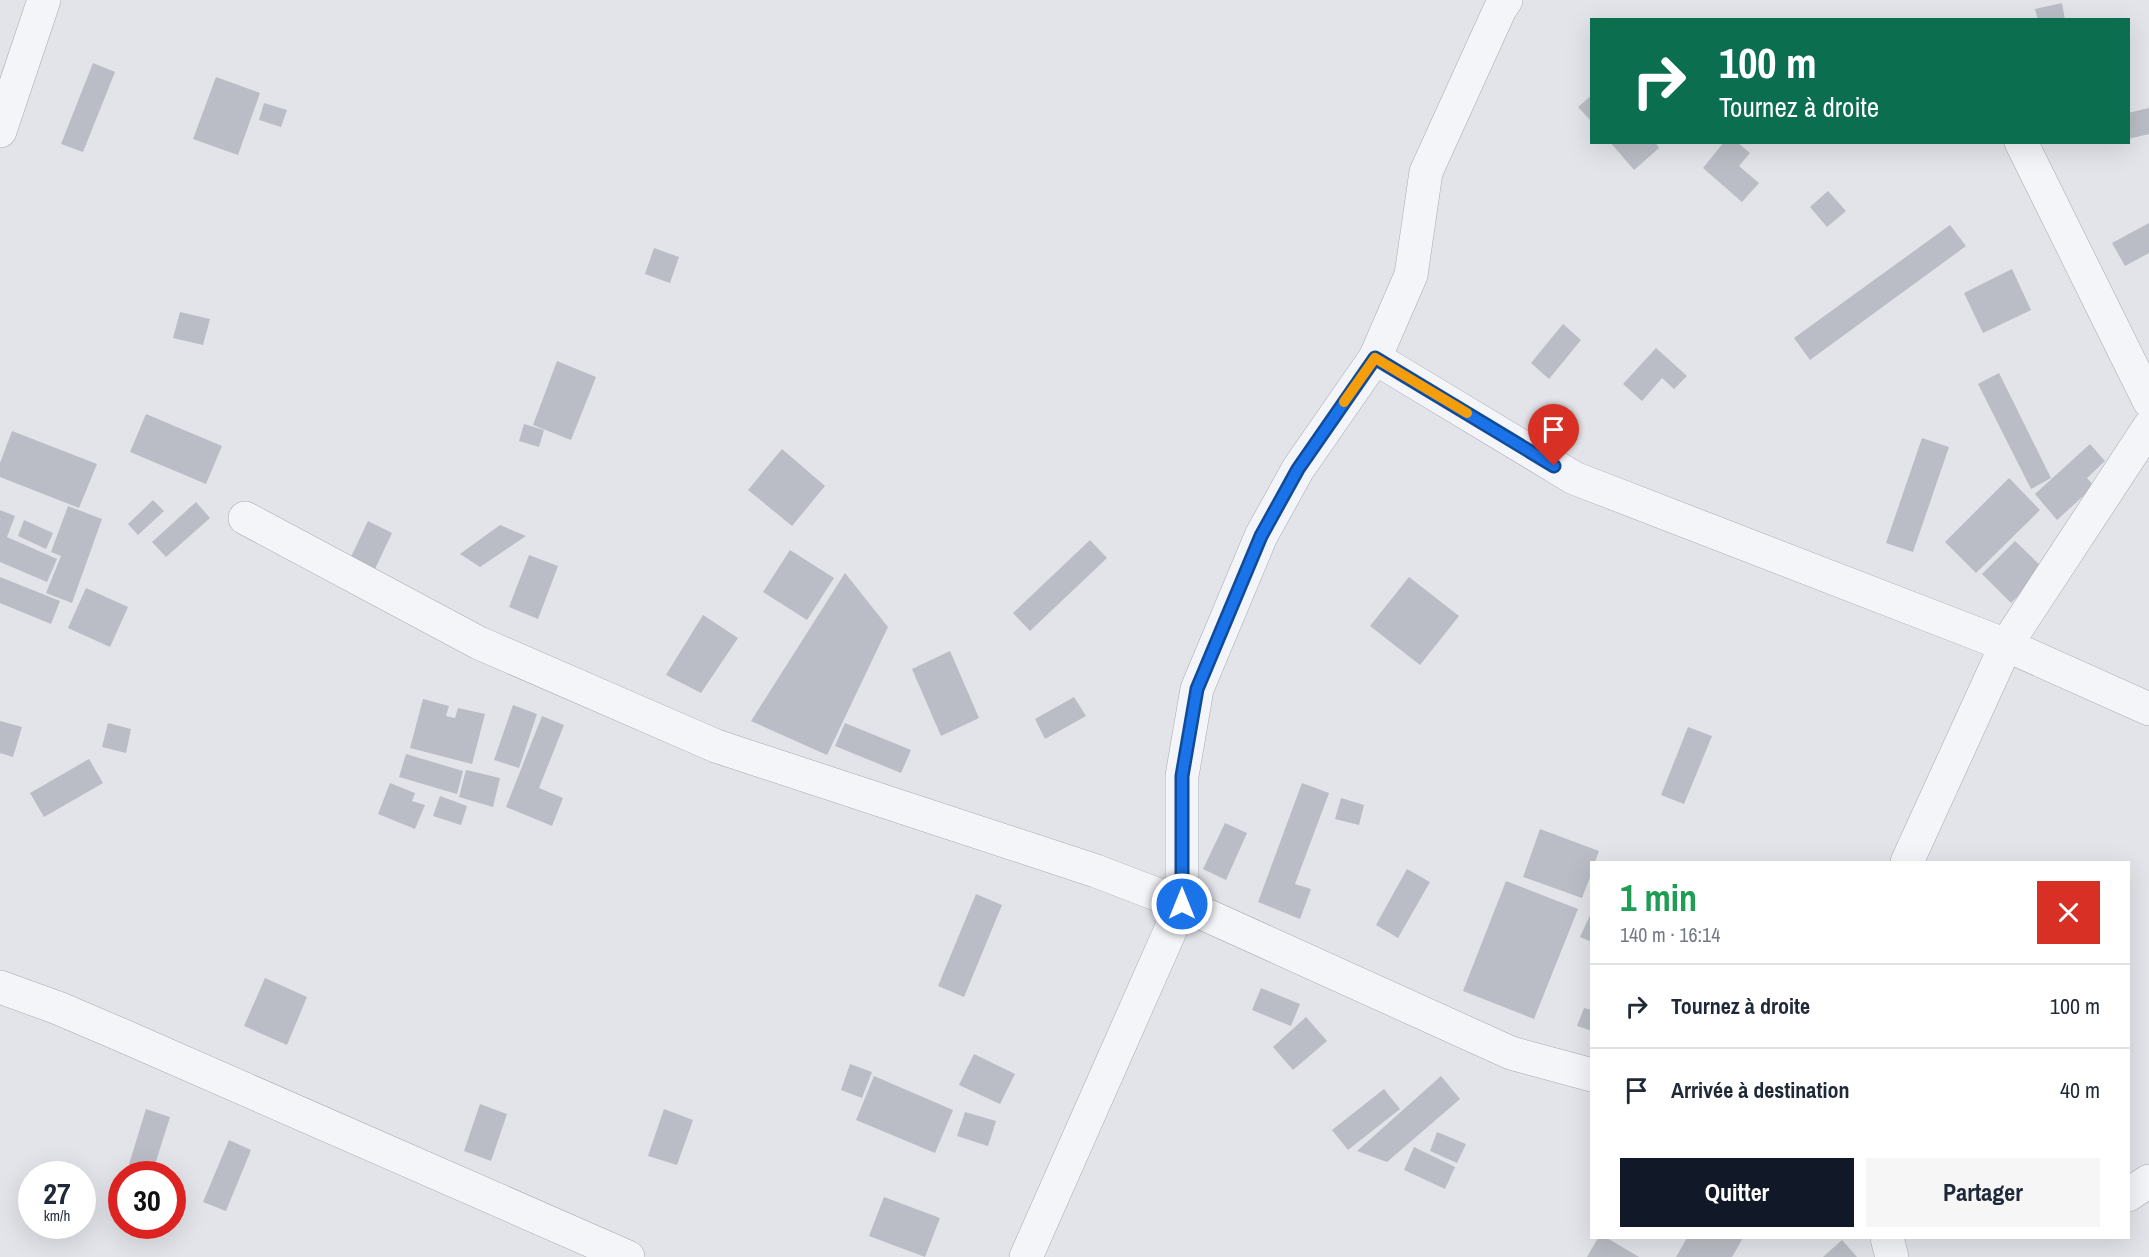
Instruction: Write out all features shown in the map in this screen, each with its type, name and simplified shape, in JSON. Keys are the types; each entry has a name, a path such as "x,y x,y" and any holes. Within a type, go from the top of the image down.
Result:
{"street":[{"path":"0,131 44,0"},
{"path":"1026,1257 1182,904 1182,776 1197,689 1261,536 1298,469 1375,358 1411,275 1426,172 1506,0"},
{"path":"2021,144 2149,401"},
{"path":"1375,358 1574,478 2006,645 2149,709"},
{"path":"1907,861 2006,645 2149,427"},
{"path":"245,518 480,643 716,746 1096,872 1182,904 1510,1053 1590,1074"},
{"path":"0,987 58,1008 628,1257"},
{"path":"2130,1194 2149,1181"},
{"path":"1887,1239 1892,1257"}],"building":[{"path":"2062,3 2065,18 2037,18 2035,9"},
{"path":"93,63 115,72 83,152 61,144"},
{"path":"216,77 260,93 238,155 193,139"},
{"path":"1590,97 1590,120 1578,107"},
{"path":"264,103 287,110 281,127 259,120"},
{"path":"2149,108 2149,134 2130,139 2130,113"},
{"path":"1612,144 1656,144 1659,148 1634,170"},
{"path":"1722,144 1739,144 1750,153 1739,166 1759,183 1742,202 1703,168"},
{"path":"1828,191 1846,211 1827,227 1810,207"},
{"path":"2149,223 2149,253 2125,266 2112,243"},
{"path":"1950,225 1966,246 1810,360 1794,338"},
{"path":"654,248 679,257 670,283 645,274"},
{"path":"2012,269 2031,310 1983,333 1964,293"},
{"path":"180,312 210,319 203,345 173,338"},
{"path":"1563,324 1581,340 1549,379 1531,363"},
{"path":"1656,348 1687,376 1674,389 1662,378 1642,401 1623,384"},
{"path":"557,361 596,377 571,440 533,425"},
{"path":"1999,373 2051,478 2031,489 1978,384"},
{"path":"146,414 222,446 206,484 130,452"},
{"path":"524,424 544,430 539,447 519,441"},
{"path":"12,431 97,464 79,508 0,477 0,463"},
{"path":"1922,438 1949,447 1913,552 1886,543"},
{"path":"2090,444 2105,461 2087,478 2094,486 2057,520 2035,494"},
{"path":"782,449 825,486 792,526 748,490"},
{"path":"2009,478 2040,510 1976,573 1945,542"},
{"path":"153,500 164,511 138,535 128,524"},
{"path":"196,502 210,518 166,557 152,542"},
{"path":"68,506 102,519 72,603 46,593 61,556 51,552"},
{"path":"0,510 15,516 7,537 57,559 47,582 0,562"},
{"path":"24,520 53,533 46,549 18,536"},
{"path":"368,521 392,533 374,571 350,559"},
{"path":"500,525 526,536 480,567 460,554"},
{"path":"1090,540 1107,558 1030,631 1013,613"},
{"path":"2015,541 2044,569 2011,603 1982,574"},
{"path":"790,550 834,578 807,620 763,592"},
{"path":"529,555 558,566 538,619 509,607"},
{"path":"845,573 888,627 827,755 751,721"},
{"path":"0,577 60,601 51,624 0,603"},
{"path":"1409,577 1459,616 1420,665 1370,626"},
{"path":"86,588 128,607 110,647 68,628"},
{"path":"703,615 738,638 701,693 666,675"},
{"path":"950,651 979,718 941,736 912,669"},
{"path":"1074,697 1086,716 1045,739 1035,719"},
{"path":"423,699 449,706 446,716 455,718 458,708 485,714 472,764 410,748"},
{"path":"513,705 537,714 519,768 494,760"},
{"path":"542,716 564,725 539,788 563,798 552,826 506,807"},
{"path":"0,721 22,727 13,757 0,753"},
{"path":"108,723 131,729 126,753 102,747"},
{"path":"845,723 911,750 901,773 835,746"},
{"path":"1688,727 1712,736 1684,804 1661,795"},
{"path":"406,754 463,771 457,794 399,777"},
{"path":"89,759 103,783 44,817 30,793"},
{"path":"466,770 500,778 493,807 459,797"},
{"path":"390,783 415,793 412,801 425,805 415,829 378,814"},
{"path":"1302,783 1329,793 1295,884 1311,889 1300,919 1258,902"},
{"path":"440,796 467,806 461,825 433,816"},
{"path":"1341,798 1364,805 1359,825 1335,819"},
{"path":"1225,823 1247,833 1226,880 1203,869"},
{"path":"1540,829 1599,851 1595,861 1590,861 1590,877 1582,898 1523,877"},
{"path":"1407,869 1430,882 1398,938 1376,925"},
{"path":"1506,881 1578,909 1534,1019 1463,991"},
{"path":"976,894 1002,905 964,997 938,986"},
{"path":"1590,915 1590,941 1580,937"},
{"path":"265,978 307,997 287,1045 244,1026"},
{"path":"1261,988 1300,1004 1291,1026 1252,1010"},
{"path":"1584,1008 1590,1010 1590,1030 1577,1026"},
{"path":"1306,1017 1327,1041 1293,1070 1273,1047"},
{"path":"974,1054 1015,1074 1000,1104 959,1085"},
{"path":"850,1064 872,1072 862,1098 841,1090"},
{"path":"874,1076 953,1110 935,1153 856,1120"},
{"path":"1441,1076 1460,1099 1387,1162 1357,1151"},
{"path":"1384,1089 1400,1109 1348,1150 1332,1130"},
{"path":"480,1104 507,1114 491,1161 464,1151"},
{"path":"146,1109 170,1117 156,1161 130,1161"},
{"path":"664,1109 693,1120 677,1165 648,1156"},
{"path":"965,1112 996,1121 988,1146 957,1136"},
{"path":"1437,1132 1466,1144 1457,1163 1430,1151"},
{"path":"229,1140 251,1150 226,1211 203,1202"},
{"path":"1414,1147 1455,1167 1445,1189 1404,1170"},
{"path":"884,1197 940,1218 925,1257 869,1236"},
{"path":"1597,1239 1609,1239 1639,1257 1587,1257"},
{"path":"1686,1239 1742,1239 1732,1257 1676,1257"},
{"path":"1842,1240 1857,1257 1823,1257"}],"slow traffic":[{"path":"1344,402 1375,358 1467,413"}],"route":[{"path":"1182,904 1182,776 1197,689 1261,536 1298,469 1375,358 1554,466"}]}
